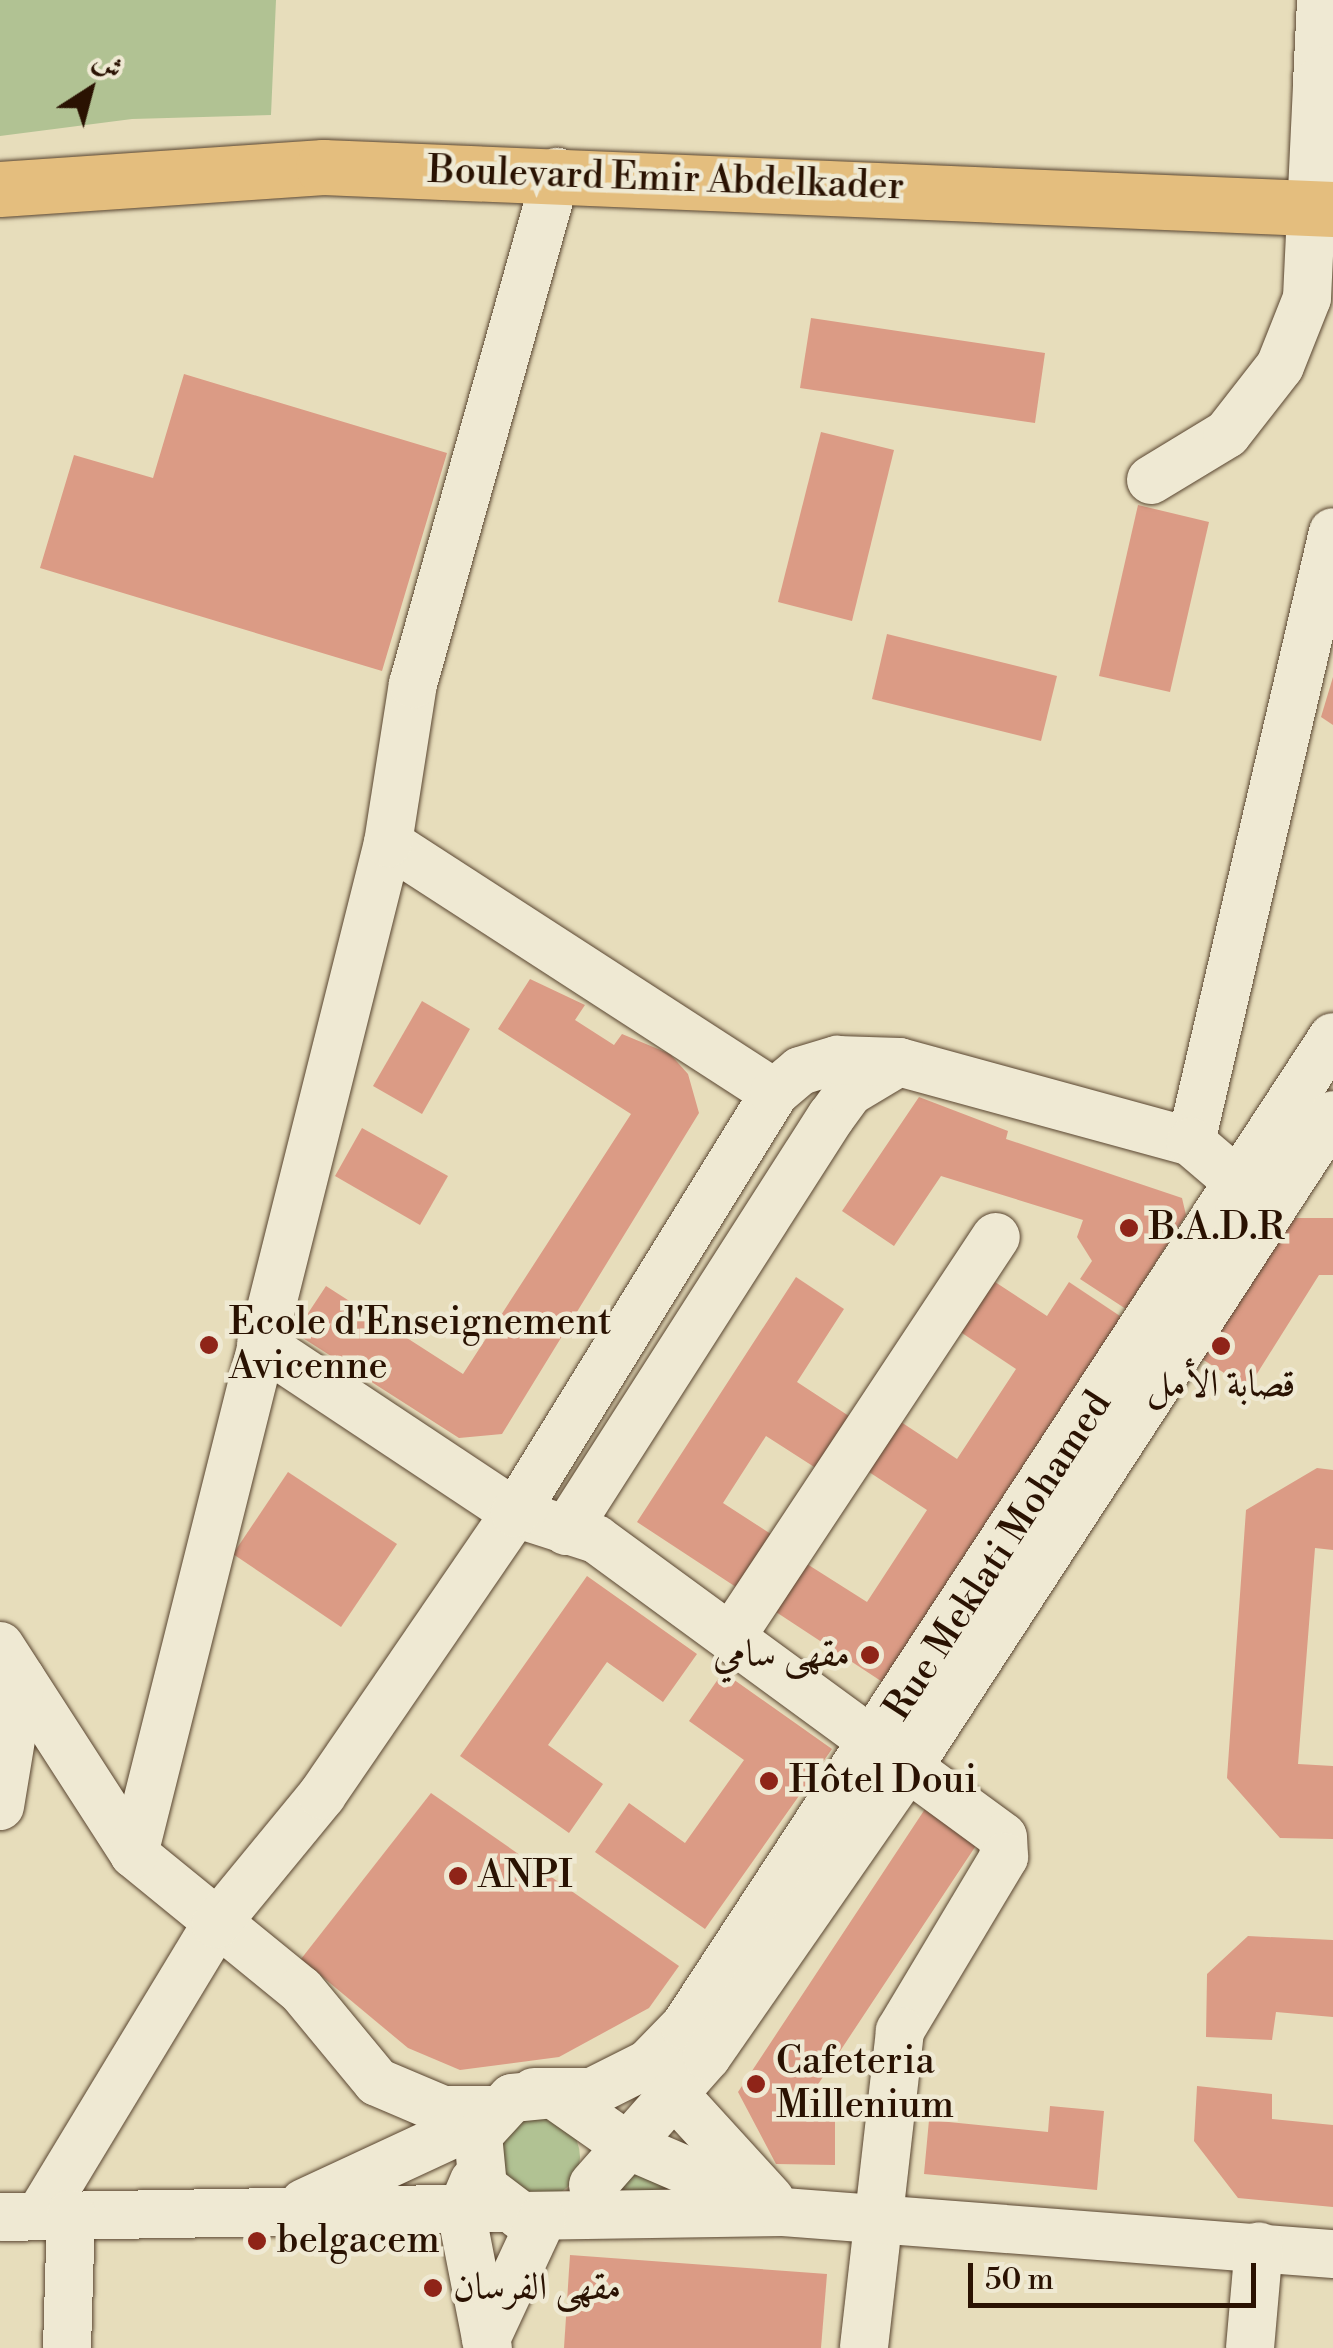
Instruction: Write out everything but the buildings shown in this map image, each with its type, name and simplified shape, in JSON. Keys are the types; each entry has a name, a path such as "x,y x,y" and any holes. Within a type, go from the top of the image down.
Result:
{"main road":[{"name":"Boulevard Emir Abdelkader","path":"0,188 323,167 557,172 1319,208"}],"street":[{"path":"1151,480 1227,434 1280,366 1306,298 1319,208 1325,75 1321,0"},
{"path":"134,1854 388,843 414,684 557,172"},
{"path":"1192,1142 1333,532"},
{"path":"388,843 774,1092"},
{"name":"Rue Meklati Mohamed","path":"523,2202 623,2143 675,2095 896,1751 1239,1183 1333,1037"},
{"path":"67,2348 37,2215 216,1924 322,1795 515,1513 774,1092 800,1071 837,1060 899,1062 1192,1142 1239,1183"},
{"path":"566,1531 831,1118 850,1092 899,1062"},
{"name":"Rue Meklati Mohamed","path":"11,1663 134,1854 301,1990 377,2082 443,2110 505,2107 592,2092 648,2064 685,2026 896,1751 1315,1167 1333,1115"},
{"path":"733,1634 996,1237"},
{"path":"260,1344 515,1513 596,1539 896,1751 1003,1837 1004,1857 900,2031 864,2348"},
{"path":"0,1806 11,1663"},
{"path":"675,2095 783,2212"},
{"path":"294,2208 505,2107 586,2115 623,2143 783,2212"},
{"path":"487,2344 523,2202 505,2107"},
{"path":"487,2344 523,2202 600,2149 586,2115"},
{"path":"37,2215 523,2202 876,2217 1333,2254"},
{"path":"1250,2348 1258,2246"}],"green space":[{"path":"0,0 276,0 271,115 132,119 0,136"},
{"path":"538,2115 554,2118 568,2127 577,2141 577,2173 568,2187 554,2196 538,2199 522,2196 508,2187 499,2173 496,2157 499,2141 508,2127 522,2118"},
{"path":"638,2163 722,2205 607,2201"}],"place":[{"name":"B.A.D.R","path":"1129,1228"},
{"name":"Ecole d'Enseignement Avicenne","path":"209,1345"},
{"name":"قصابة الأمل","path":"1221,1346"},
{"name":"مقهى سامي","path":"870,1655"},
{"name":"Hôtel Doui","path":"769,1781"},
{"name":"ANPI","path":"458,1876"},
{"name":"Cafeteria Millenium","path":"756,2084"},
{"name":"belgacem","path":"257,2241"},
{"name":"مقهى الفرسان","path":"433,2288"}]}
